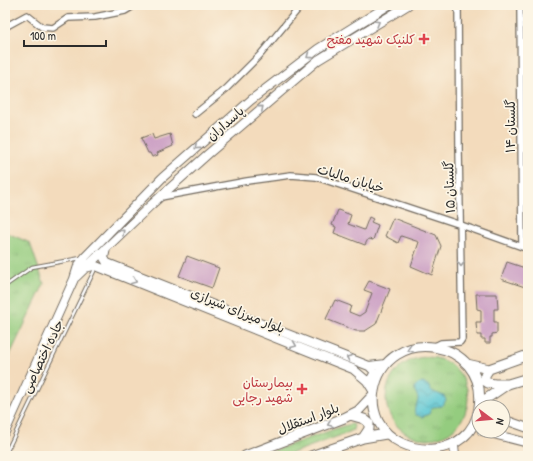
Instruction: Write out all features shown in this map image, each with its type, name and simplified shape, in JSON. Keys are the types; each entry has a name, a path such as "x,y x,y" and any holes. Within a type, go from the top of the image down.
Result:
{"main road":[{"name":"پاسداران","path":"5,432 74,279 78,266 85,257 167,173 251,100 318,49 389,5"},
{"name":"پاسداران","path":"74,279 151,205 318,60 408,5"},
{"path":"145,195 144,204 151,205"},
{"path":"128,212 136,212 138,215 136,219"},
{"name":"بلوار میرزای شیرازی","path":"106,247 104,258 107,263 369,366 386,364"},
{"path":"84,268 96,266"},
{"name":"بلوار میرزای شیرازی","path":"96,266 353,369 367,381 374,393"},
{"path":"471,432 454,445 438,452 423,454 402,447 386,434 376,416 374,393 377,380 386,364 400,353 409,349 435,346 453,352 467,364 477,382 480,399"},
{"path":"467,364 489,369 528,355"},
{"path":"367,381 371,380 375,372 369,366"},
{"path":"489,369 485,375 485,380 488,383 508,384 528,378"},
{"path":"490,399 508,384"},
{"name":"بلوار استقلال","path":"245,456 350,415 358,411 374,393"},
{"path":"350,415 360,417 369,423 369,429 363,438"},
{"path":"511,421 528,428"},
{"path":"311,456 363,438 386,434"},
{"path":"511,438 528,443"},
{"path":"454,445 455,456"}],"street":[{"path":"5,27 27,15 42,27 53,28 68,18 95,17 118,13 135,5"},
{"path":"195,114 226,89 260,55 299,8 298,5"},
{"name":"گلستان ۱۵","path":"435,346 441,343 460,342 462,339 461,225 458,148 458,5"},
{"name":"گلستان ۱۴","path":"520,5 522,247"},
{"name":"خیابان مالیات","path":"161,197 247,181 291,175 316,177 528,249"}],"lane":[{"path":"8,284 32,267 85,257"},
{"name":"جاده اختصاصی","path":"5,455 96,266"}],"green space":[{"path":"5,232 30,243 44,284 5,365"},
{"path":"427,357 443,360 456,369 465,382 468,398 465,414 456,427 443,436 427,439 411,436 398,427 389,414 386,398 389,382 398,369 411,360"},
{"path":"354,425 353,430 347,433 284,456 259,456 343,426"}],"water":[{"path":"423,383 428,385 431,391 444,396 446,400 442,406 433,407 429,414 422,417 416,415 415,413 418,398 415,388 418,384"}],"building":[{"path":"152,134 154,139 170,134 173,146 157,153 158,155 152,157 150,153 148,153 141,138"},
{"path":"338,210 351,215 348,224 364,230 369,217 373,219 371,222 378,225 373,240 368,239 365,245 334,233 336,227 332,225"},
{"path":"393,218 436,235 441,246 432,275 411,266 419,242 401,236 398,243 385,236"},
{"path":"187,256 219,268 212,288 179,276"},
{"path":"507,262 528,269 528,288 501,279"},
{"path":"369,281 390,289 376,324 365,331 356,331 326,319 335,300 351,306 349,312 359,316 365,312 372,293 364,290"},
{"path":"476,294 497,294 498,309 494,309 494,322 497,322 497,333 492,334 492,337 490,337 490,343 485,343 485,339 481,339 481,335 477,335 476,322 481,322 481,310 477,309"}],"place":[{"name":"کلنیک شهید مفتح","path":"424,39"},
{"name":"بیمارستان شهید رجایی","path":"302,389"}]}
